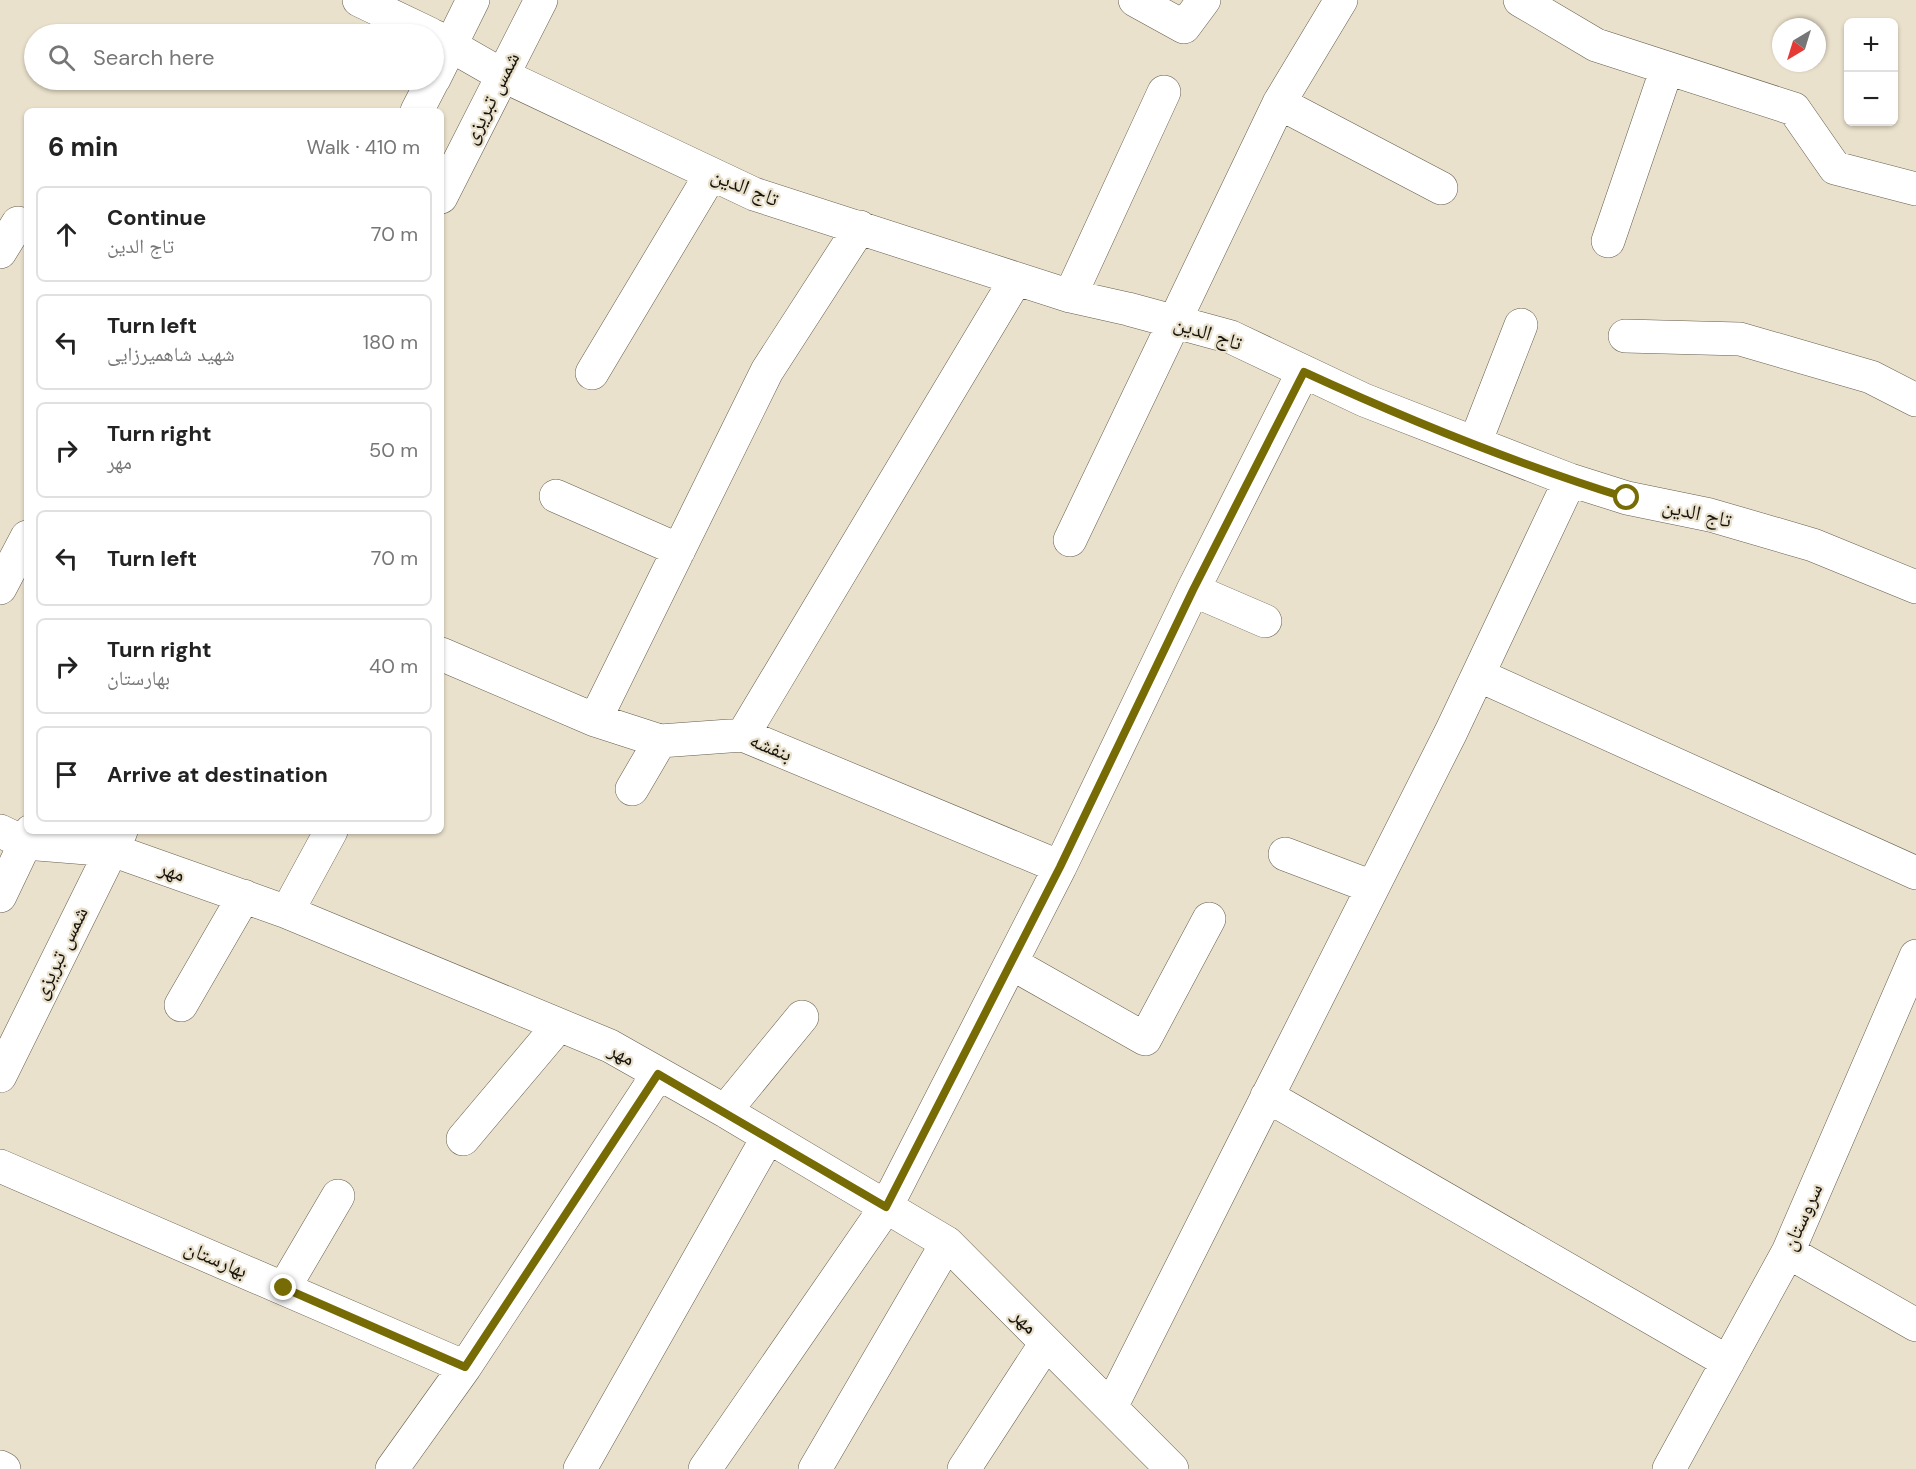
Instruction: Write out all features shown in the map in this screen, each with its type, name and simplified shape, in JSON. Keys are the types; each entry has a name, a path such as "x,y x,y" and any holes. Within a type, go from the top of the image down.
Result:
{"street":[{"name":"تاج الدین","path":"359,0 408,24"},
{"path":"444,32 473,0"},
{"name":"شمس تبریزی","path":"444,191 541,0"},
{"path":"1135,0 1184,27 1204,0"},
{"path":"1070,540 1279,103 1341,0"},
{"path":"1520,0 1596,45 1794,109 1835,168 1916,189"},
{"name":"تاج الدین","path":"444,42 502,75 754,194 1070,297 1176,321 1231,338 1364,399 1570,480 1627,498 1710,515 1813,545 1916,587"},
{"path":"1608,241 1667,68"},
{"path":"418,108 428,90"},
{"path":"1070,297 1164,92"},
{"path":"1279,103 1441,188"},
{"path":"592,373 711,174"},
{"path":"0,252 15,222"},
{"path":"595,720 767,371 860,227"},
{"path":"743,735 1017,279"},
{"path":"1475,443 1521,324"},
{"path":"1625,336 1740,339 1871,377 1916,400"},
{"path":"705,1469 886,1207 1060,867 1193,590 1304,372"},
{"path":"1111,1407 1478,675 1570,480"},
{"path":"556,496 679,550"},
{"path":"0,588 24,543"},
{"path":"1193,590 1265,621"},
{"name":"بنفشه","path":"444,655 595,720 660,741 743,735 1060,867"},
{"path":"1478,675 1916,873"},
{"path":"632,789 660,741"},
{"path":"287,912 329,834"},
{"path":"0,896 19,835"},
{"name":"مهر","path":"19,835 116,840 244,896 610,1046 725,1111 947,1243 1172,1469"},
{"name":"شمس تبریزی","path":"0,1076 116,840"},
{"path":"1285,854 1372,887"},
{"path":"181,1005 244,896"},
{"path":"1011,963 1146,1040 1209,920"},
{"name":"سروستان","path":"1669,1469 1788,1252 1916,956"},
{"path":"725,1111 802,1017"},
{"path":"464,1139 559,1025"},
{"path":"392,1469 465,1367 658,1074"},
{"path":"1267,1096 1728,1362"},
{"path":"580,1469 768,1137"},
{"name":"بهارستان","path":"0,1166 465,1367"},
{"path":"284,1288 338,1196"},
{"path":"815,1469 947,1243"},
{"path":"1788,1252 1916,1324"},
{"path":"964,1469 1046,1343"}],"route":[{"path":"284,1288 465,1367 658,1074 886,1207 1060,867 1193,590 1304,372 1364,399 1570,480 1627,498"}]}
